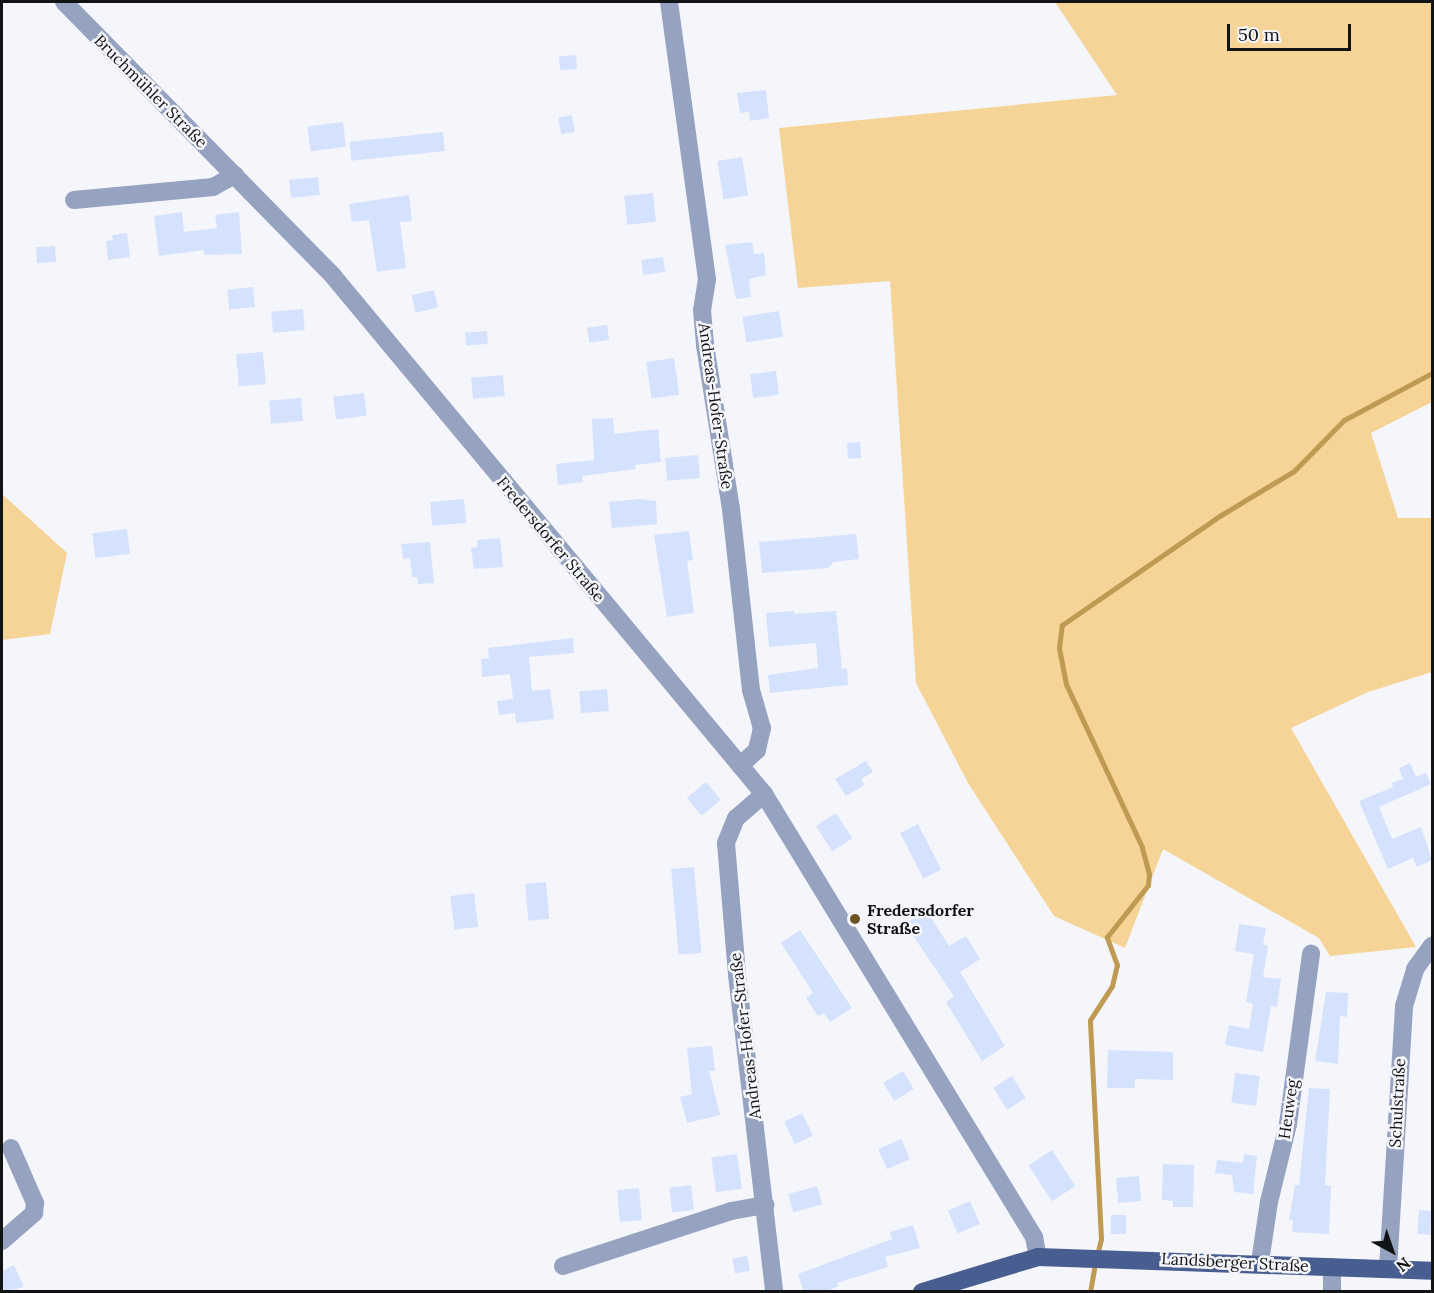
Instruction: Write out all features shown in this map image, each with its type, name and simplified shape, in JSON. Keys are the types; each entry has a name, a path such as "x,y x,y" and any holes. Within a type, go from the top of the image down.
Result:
{"main road":[{"name":"Landsberger Straße","path":"922,1292 1038,1257 1097,1256 1432,1271"}],"street":[{"name":"Bruchmühler Straße","path":"64,2 237,177"},
{"name":"Andreas-Hofer-Straße","path":"669,2 706,279 702,310 705,345 731,509 751,690 762,728 757,750 740,766"},
{"path":"74,200 213,187 237,177"},
{"name":"Fredersdorfer Straße","path":"237,177 333,276 764,794 1034,1237 1038,1257"},
{"name":"Andreas-Hofer-Straße","path":"764,794 736,818 726,843 737,975 774,1292"},
{"name":"Schulstraße","path":"1388,1269 1404,1006 1414,969 1432,946"},
{"name":"Heuweg","path":"1260,1262 1269,1202 1288,1124 1311,954"},
{"path":"2,1241 34,1213 35,1203 10,1148"},
{"path":"563,1266 731,1211 765,1205"},
{"path":"1332,1267 1332,1292"}],"shaded area":[{"path":"1055,2 1432,2 1432,402 1371,433 1398,518 1432,518 1432,672 1368,692 1291,728 1416,947 1330,956 1319,938 1163,849 1125,948 1054,916 968,783 916,683 890,281 798,288 779,128 1117,95"},
{"path":"2,494 67,553 50,634 2,640"}],"building":[{"path":"576,55 577,69 560,70 559,56"},
{"path":"766,90 769,118 750,121 749,112 740,113 737,93"},
{"path":"572,115 575,132 561,134 558,117"},
{"path":"343,122 346,147 310,151 307,126"},
{"path":"443,132 445,151 352,161 350,142"},
{"path":"742,157 748,196 723,199 717,161"},
{"path":"318,177 320,195 291,198 289,180"},
{"path":"653,193 656,222 627,225 624,196"},
{"path":"409,195 412,221 400,222 406,268 377,272 369,220 352,222 349,204"},
{"path":"182,212 184,232 217,228 215,215 239,212 242,254 204,255 204,250 159,256 154,216"},
{"path":"127,233 130,257 108,260 106,241 113,240 112,235"},
{"path":"752,242 754,254 764,253 766,275 749,279 751,297 736,299 725,245"},
{"path":"55,246 56,262 37,263 36,247"},
{"path":"663,257 665,272 643,275 641,260"},
{"path":"253,287 255,307 229,310 227,290"},
{"path":"434,290 438,308 416,313 412,295"},
{"path":"303,309 305,330 273,333 271,312"},
{"path":"779,311 783,337 747,342 742,317"},
{"path":"607,325 609,340 589,343 587,328"},
{"path":"487,331 488,344 466,346 465,333"},
{"path":"263,352 266,384 239,386 236,354"},
{"path":"674,358 679,395 651,399 646,362"},
{"path":"776,371 779,395 753,398 750,374"},
{"path":"503,375 505,396 473,399 471,378"},
{"path":"364,393 367,416 336,420 333,397"},
{"path":"301,398 303,421 271,424 269,401"},
{"path":"613,418 614,434 658,429 661,462 635,465 636,469 582,476 583,482 558,485 556,464 594,460 592,419"},
{"path":"860,442 861,458 848,459 847,443"},
{"path":"698,455 700,478 667,481 665,458"},
{"path":"464,499 466,523 432,526 430,502"},
{"path":"639,499 656,501 657,524 612,528 609,502"},
{"path":"127,529 130,554 95,558 92,533"},
{"path":"689,531 693,560 687,561 694,613 667,617 654,535"},
{"path":"856,534 859,559 833,562 829,568 762,573 759,542"},
{"path":"500,538 503,567 474,569 471,548 477,547 477,540"},
{"path":"430,542 434,583 418,584 417,577 412,577 410,558 403,559 401,544"},
{"path":"794,611 794,614 836,611 842,669 847,668 848,685 770,693 768,675 818,668 816,643 769,647 766,613"},
{"path":"573,638 574,653 529,657 532,691 550,689 554,719 516,723 515,713 499,715 497,701 513,699 510,674 482,677 481,659 489,658 488,648"},
{"path":"607,689 609,711 581,713 579,691"},
{"path":"866,761 873,772 861,779 864,785 846,796 835,779"},
{"path":"1410,763 1416,777 1426,773 1431,784 1379,807 1392,839 1421,827 1432,860 1417,867 1413,858 1388,869 1359,801 1393,787 1392,783 1403,779 1399,768"},
{"path":"706,782 721,800 702,816 687,798"},
{"path":"836,813 852,838 832,851 816,826"},
{"path":"918,824 941,869 923,879 900,833"},
{"path":"694,867 701,953 679,955 671,869"},
{"path":"546,882 549,919 528,921 525,884"},
{"path":"474,893 478,927 454,930 450,896"},
{"path":"927,911 949,946 966,936 980,959 960,972 1005,1046 982,1061 946,1002 954,996 905,924"},
{"path":"1239,924 1266,928 1263,945 1268,946 1263,977 1281,979 1277,1007 1271,1006 1263,1052 1225,1045 1229,1025 1249,1029 1253,1004 1246,1002 1254,954 1235,951"},
{"path":"800,930 852,1008 830,1022 824,1013 818,1016 806,998 813,993 781,943"},
{"path":"1326,992 1348,993 1347,1017 1340,1016 1338,1064 1315,1061"},
{"path":"712,1046 715,1071 709,1071 720,1115 687,1123 680,1097 692,1094 687,1048"},
{"path":"1108,1050 1173,1052 1173,1080 1135,1079 1135,1088 1107,1088"},
{"path":"903,1071 914,1089 894,1101 883,1083"},
{"path":"1235,1073 1260,1076 1256,1106 1231,1103"},
{"path":"1012,1076 1026,1098 1007,1110 993,1088"},
{"path":"1309,1088 1330,1089 1325,1185 1331,1186 1329,1234 1292,1232 1293,1220 1289,1220 1295,1185 1299,1185"},
{"path":"802,1113 813,1135 795,1144 784,1122"},
{"path":"901,1139 910,1159 887,1169 878,1149"},
{"path":"1052,1150 1075,1186 1052,1201 1029,1165"},
{"path":"737,1154 742,1189 716,1192 711,1158"},
{"path":"1244,1154 1257,1156 1253,1194 1234,1192 1232,1175 1215,1173 1217,1160 1243,1163"},
{"path":"1163,1164 1194,1165 1193,1207 1173,1207 1173,1201 1162,1200"},
{"path":"1139,1176 1141,1201 1118,1203 1116,1178"},
{"path":"691,1185 694,1210 672,1212 669,1188"},
{"path":"817,1186 822,1204 793,1213 788,1194"},
{"path":"639,1188 642,1220 620,1222 617,1190"},
{"path":"970,1201 980,1224 958,1233 948,1210"},
{"path":"1419,1210 1432,1211 1430,1235 1417,1234"},
{"path":"1111,1215 1126,1215 1126,1234 1111,1234"},
{"path":"913,1225 920,1248 885,1257 888,1267 837,1283 839,1286 825,1292 804,1292 798,1274 892,1239 890,1232"},
{"path":"747,1256 750,1271 735,1274 732,1259"},
{"path":"14,1265 24,1287 2,1292 2,1271"}],"waterway":[{"path":"1097,1255 1101,1239 1090,1020 1112,986 1117,965 1107,937 1148,885 1149,874 1142,847 1066,684 1059,648 1062,625 1221,515 1294,471 1344,420 1432,373"},
{"path":"1090,1292 1095,1264"}],"place":[{"name":"Fredersdorfer Straße","path":"855,919"}]}
